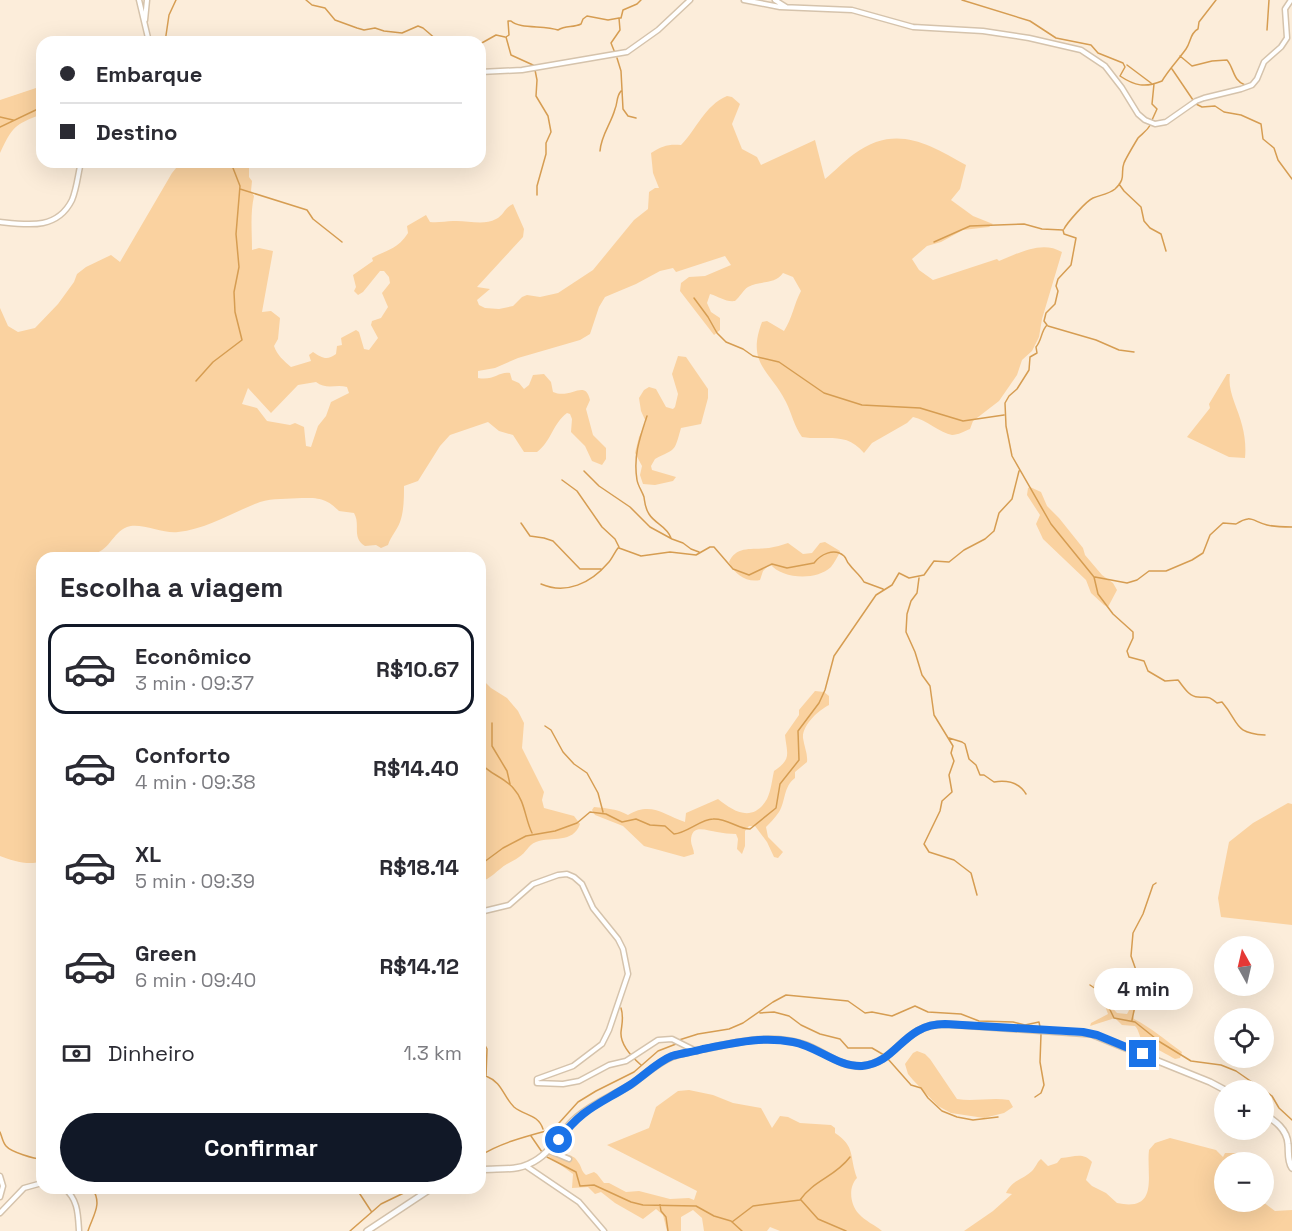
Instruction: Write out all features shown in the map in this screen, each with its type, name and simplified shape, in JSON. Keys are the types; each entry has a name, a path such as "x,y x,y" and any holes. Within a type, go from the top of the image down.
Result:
{"street":[{"path":"139,0 149,36"},
{"path":"145,21 147,0"},
{"path":"486,72 522,70 627,52 658,30 690,0"},
{"path":"744,0 786,7 852,9 913,27 983,31 1029,38 1081,50 1105,66 1122,88 1137,114 1144,120 1155,124 1166,122 1189,105 1204,98 1252,85 1264,62 1281,47 1287,38 1285,9 1291,0"},
{"path":"775,0 786,7"},
{"path":"0,222 40,224 51,222 59,217 72,198 80,168"},
{"path":"486,911 504,907 513,902 533,884 558,874 567,874 582,884 593,908 618,939 623,949 628,974 602,1044 582,1061 537,1079 537,1083 563,1084 579,1081 609,1065 626,1061 652,1042 675,1040 696,1051"},
{"path":"486,1169 526,1166 537,1161 550,1150 576,1118 594,1104 629,1085 672,1056 749,1040 772,1039 804,1044 841,1062 863,1066 884,1058 912,1034 928,1025 1074,1031 1097,1035 1214,1085"},
{"path":"1274,1123 1284,1132 1292,1168"},
{"path":"550,1150 569,1159"},
{"path":"526,1166 579,1202 604,1231"},
{"path":"0,1176 3,1186 0,1197"},
{"path":"0,1213 21,1190 36,1185"},
{"path":"71,1194 76,1205 79,1231"},
{"path":"367,1231 423,1194"}],"shaded area":[{"path":"36,88 36,116 15,128 0,153 0,100"},
{"path":"727,96 740,104 732,124 742,149 757,157 761,165 815,140 825,179 850,157 869,145 897,138 924,144 966,165 960,189 951,200 973,216 993,224 989,227 963,230 941,242 927,246 912,259 919,270 933,280 1039,247 1062,252 1042,319 1039,337 1032,351 1022,360 1017,375 999,401 973,421 970,429 961,433 947,434 913,417 907,423 872,443 864,453 857,446 843,439 802,437 780,391 762,366 757,348 762,322 767,321 784,331 801,291 793,277 783,273 772,281 746,288 735,301 710,294 707,303 711,312 720,318 720,330 714,335 680,291 681,283 689,277 705,276 731,265 725,256 676,272 673,268 660,271 605,297 599,307 590,334 580,340 518,358 495,368 478,371 478,378 484,379 510,373 512,380 524,389 529,385 533,375 544,374 551,382 553,392 566,394 585,391 590,400 586,409 593,435 606,448 606,459 602,465 592,461 585,446 571,432 570,414 567,413 562,417 546,443 537,452 524,452 513,435 499,431 488,422 450,435 440,446 418,481 404,486 400,522 388,545 381,548 376,545 365,546 358,539 354,513 339,511 330,503 322,500 302,498 260,502 210,524 178,532 138,526 127,527 100,552 36,552 36,862 15,861 0,856 0,308 8,326 18,332 35,328 58,304 77,274 86,267 111,255 120,262 176,168 249,168 249,177 252,181 251,191 254,196 252,250 259,248 273,251 262,312 271,311 280,318 278,339 274,346 277,352 291,367 311,361 309,355 313,352 327,358 336,354 337,346 342,345 341,338 356,330 359,332 364,349 369,350 378,338 371,325 372,321 381,318 388,307 382,293 390,283 389,277 384,271 380,271 358,295 354,291 356,287 353,275 373,261 372,258 400,243 408,233 407,226 426,215 430,222 491,221 513,204 524,229 523,237 477,287 490,289 477,300 479,305 499,309 513,306 527,295 540,297 558,293 593,270 634,220 648,209 649,192 659,188 653,173 651,153 665,146 681,145 712,106","holes":["316,382 327,386 347,387 349,393 331,402 326,416 318,426 311,447 306,446 304,427 295,423 290,425 267,421 257,408 242,404 248,388 271,413 298,385"]},
{"path":"678,356 686,357 708,389 701,424 681,428 673,449 655,459 651,466 652,470 676,477 673,481 655,485 643,484 640,475 642,466 635,453 646,422 639,398 649,387 656,389 666,407 673,409 675,407 678,394 672,374"},
{"path":"1227,374 1230,374 1231,393 1243,429 1245,458 1229,457 1187,437 1210,408 1209,404"},
{"path":"1030,487 1041,492 1047,506 1083,548 1085,555 1102,575 1113,583 1117,590 1108,607 1091,593 1086,580 1043,539 1036,524 1040,515 1027,495"},
{"path":"825,542 840,551 831,567 817,575 799,576 782,573 770,564 763,571 760,580 755,581 738,574 729,562 736,553 746,549 769,548 788,543 803,554 812,553 820,543"},
{"path":"486,683 507,698 524,723 522,748 544,792 542,800 544,808 574,816 580,824 577,830 567,837 533,843 521,855 487,879"},
{"path":"815,691 824,692 829,696 829,705 816,714 805,728 803,738 807,762 795,772 795,778 788,786 779,812 766,827 768,837 783,852 778,858 774,857 767,842 755,826 749,826 745,831 745,846 742,854 737,849 736,834 700,829 692,835 691,843 694,854 684,857 644,846 623,826 595,815 592,810 594,807 607,808 628,815 636,811 651,809 685,822 686,813 718,799 730,808 743,813 756,811 767,799 774,771 786,759 785,735 799,715 799,710"},
{"path":"1288,803 1292,804 1292,925 1221,917 1218,898 1229,842 1253,823"},
{"path":"1136,974 1139,990 1134,1019 1182,1052 1180,1058 1175,1059 1144,1041 1135,1026 1122,1025 1115,1018 1090,1026 1091,1023 1108,1014 1100,993 1093,985 1098,983 1107,1002 1117,1013 1127,1014 1132,1000 1130,976"},
{"path":"917,1051 930,1059 957,1099 1009,1100 1013,1107 1004,1113 984,1118 951,1113 938,1106 908,1074 905,1064"},
{"path":"689,1090 713,1095 733,1103 761,1108 772,1128 780,1116 800,1123 831,1125 851,1152 857,1178 851,1191 854,1206 861,1216 882,1231 780,1231 770,1227 767,1231 704,1231 702,1218 693,1210 681,1217 681,1231 667,1231 663,1215 656,1209 643,1219 601,1192 595,1194 588,1187 572,1188 573,1174 547,1155 551,1151 570,1155 576,1159 586,1175 594,1172 604,1183 609,1183 626,1192 639,1191 670,1199 694,1200 697,1191 607,1145 649,1128 656,1107 678,1091"},
{"path":"1170,1138 1216,1150 1218,1152 1214,1152 1214,1212 1292,1210 1292,1231 964,1231 993,1211 1012,1194 1006,1193 1015,1182 1032,1171 1041,1159 1048,1166 1057,1163 1061,1158 1085,1157 1092,1162 1086,1180 1092,1186 1106,1193 1117,1203 1140,1202 1148,1189 1149,1150 1155,1143"}],"waterway":[{"path":"166,36 169,15 176,0"},
{"path":"306,0 312,5 325,8 335,20 364,30 375,28 402,33 418,26 432,36"},
{"path":"615,53 611,43 620,30 619,18 623,10 641,0"},
{"path":"962,0 1030,21 1056,38 1091,45 1098,53 1123,63 1125,67 1120,76 1135,84 1145,85 1162,81 1186,49 1192,35 1198,29 1199,22 1216,0"},
{"path":"1267,30 1269,0"},
{"path":"533,65 511,55 506,37 509,35 508,21 520,25 558,30 581,24 587,16 608,20 619,18"},
{"path":"486,41 496,35 505,37"},
{"path":"1180,56 1192,66 1227,60 1236,77 1245,85"},
{"path":"617,58 621,71 623,109 628,116 636,118"},
{"path":"1127,65 1151,83"},
{"path":"1172,69 1193,100"},
{"path":"535,70 536,96 548,116 551,132 546,143 546,154 537,186 537,195"},
{"path":"1152,120 1157,109 1152,104 1154,84"},
{"path":"600,151 621,91"},
{"path":"1196,104 1202,107 1215,106 1224,112 1241,115 1261,124 1263,139 1274,148 1278,160 1292,179"},
{"path":"0,127 36,110"},
{"path":"0,117 13,120"},
{"path":"1064,229 1090,200 1110,192 1119,185 1127,158 1138,138 1151,124"},
{"path":"196,381 213,362 242,340 235,312 234,292 239,267 236,234 240,186 233,168"},
{"path":"1119,184 1141,207 1144,221 1150,228 1161,234 1166,251"},
{"path":"240,189 307,210 313,219 342,242"},
{"path":"934,242 970,226 1024,224 1042,229 1063,230 1064,234 1076,238 1071,265 1058,279 1055,304 1046,313 1044,321 1047,325 1036,347 1037,353 1030,357 1029,370 1005,403 1006,426 1012,456 1051,524 1094,577 1098,594 1113,614 1133,632 1133,638 1127,651 1129,657 1144,661 1148,671 1165,681 1178,680 1195,697 1209,698 1217,703 1222,702 1238,726 1247,732 1265,735"},
{"path":"694,298 717,333 726,342 753,356 779,362 824,393 862,405 920,408 963,421 1004,415"},
{"path":"1048,326 1096,340 1119,350 1134,352"},
{"path":"647,416 637,455 637,480 648,512 671,538"},
{"path":"584,471 599,486 630,507 650,527 699,552"},
{"path":"486,861 503,848 526,836 555,831 577,823 590,812 606,814 622,822 636,819 650,825 665,826 674,834 713,819 750,829 776,808 780,784 799,760 798,731 819,703 834,656 876,595 892,585 899,573 909,578 924,575 934,561 949,562 964,550 985,539 994,531 999,513 1012,499 1019,471"},
{"path":"562,480 577,491 619,547"},
{"path":"1095,577 1127,583 1137,580 1149,571 1166,571 1203,553 1210,535 1223,523 1236,524 1252,519 1270,526 1292,527"},
{"path":"521,523 530,536 553,541 580,569 601,569"},
{"path":"619,548 641,556 670,552 696,555 714,547 733,569 749,575 772,564 787,568 814,563 823,555 836,552 844,556 864,582 883,589"},
{"path":"541,584 560,588 578,585 601,570 618,548"},
{"path":"919,578 917,593 911,601 907,614 906,632 922,675 930,686 934,715 953,746 951,753 954,761 949,775 952,792 942,801 940,811 924,844 929,852 954,860 971,873 977,895"},
{"path":"492,723 492,746 507,771 510,784"},
{"path":"545,726 551,730 563,752 587,773 598,793 603,812"},
{"path":"949,738 965,744 969,759 976,765 980,775 994,782 1012,783 1026,794"},
{"path":"486,769 506,781 518,794 532,833"},
{"path":"1132,1020 1138,992 1137,973 1131,956 1133,933 1143,914 1153,885 1156,883"},
{"path":"1090,985 1102,993 1114,1018 1135,1022 1160,1042 1191,1061 1221,1065 1236,1071 1272,1096 1279,1108 1292,1120"},
{"path":"679,1040 729,1029 743,1023 786,995 848,1001 865,1013 892,1016 915,1006 928,1012 961,1014 979,1021 1013,1022 1025,1025 1039,1022 1040,1027"},
{"path":"621,1008 622,1042 641,1065"},
{"path":"760,1013 774,1012 789,1016 820,1034 840,1039 848,1048 872,1048 884,1055"},
{"path":"1035,1097 1041,1093 1044,1085 1040,1062 1041,1034"},
{"path":"486,1152 527,1136 557,1128 578,1102 634,1072 658,1051 676,1044"},
{"path":"486,1047 486,1076"},
{"path":"888,1059 911,1085 921,1088 942,1111 973,1120 998,1117"},
{"path":"486,1076 496,1082 514,1107 538,1120 543,1129"},
{"path":"0,1132 4,1143 9,1148 36,1158"},
{"path":"531,1136 542,1152"},
{"path":"547,1157 576,1172 580,1186 594,1185 643,1205 696,1206 714,1216 731,1221 742,1231"},
{"path":"732,1222 753,1206 800,1200 850,1157"},
{"path":"88,1231 97,1204 95,1194"},
{"path":"360,1194 371,1211"},
{"path":"350,1231 381,1204 402,1194"},
{"path":"801,1200 818,1219 846,1231"},
{"path":"660,1205 666,1217 668,1231"}],"route":[{"path":"559,1140 569,1125 594,1104 629,1085 664,1060 672,1056 749,1040 772,1039 804,1044 841,1062 863,1066 884,1058 919,1029 928,1025 945,1024 1083,1032 1097,1035 1143,1054"}]}
